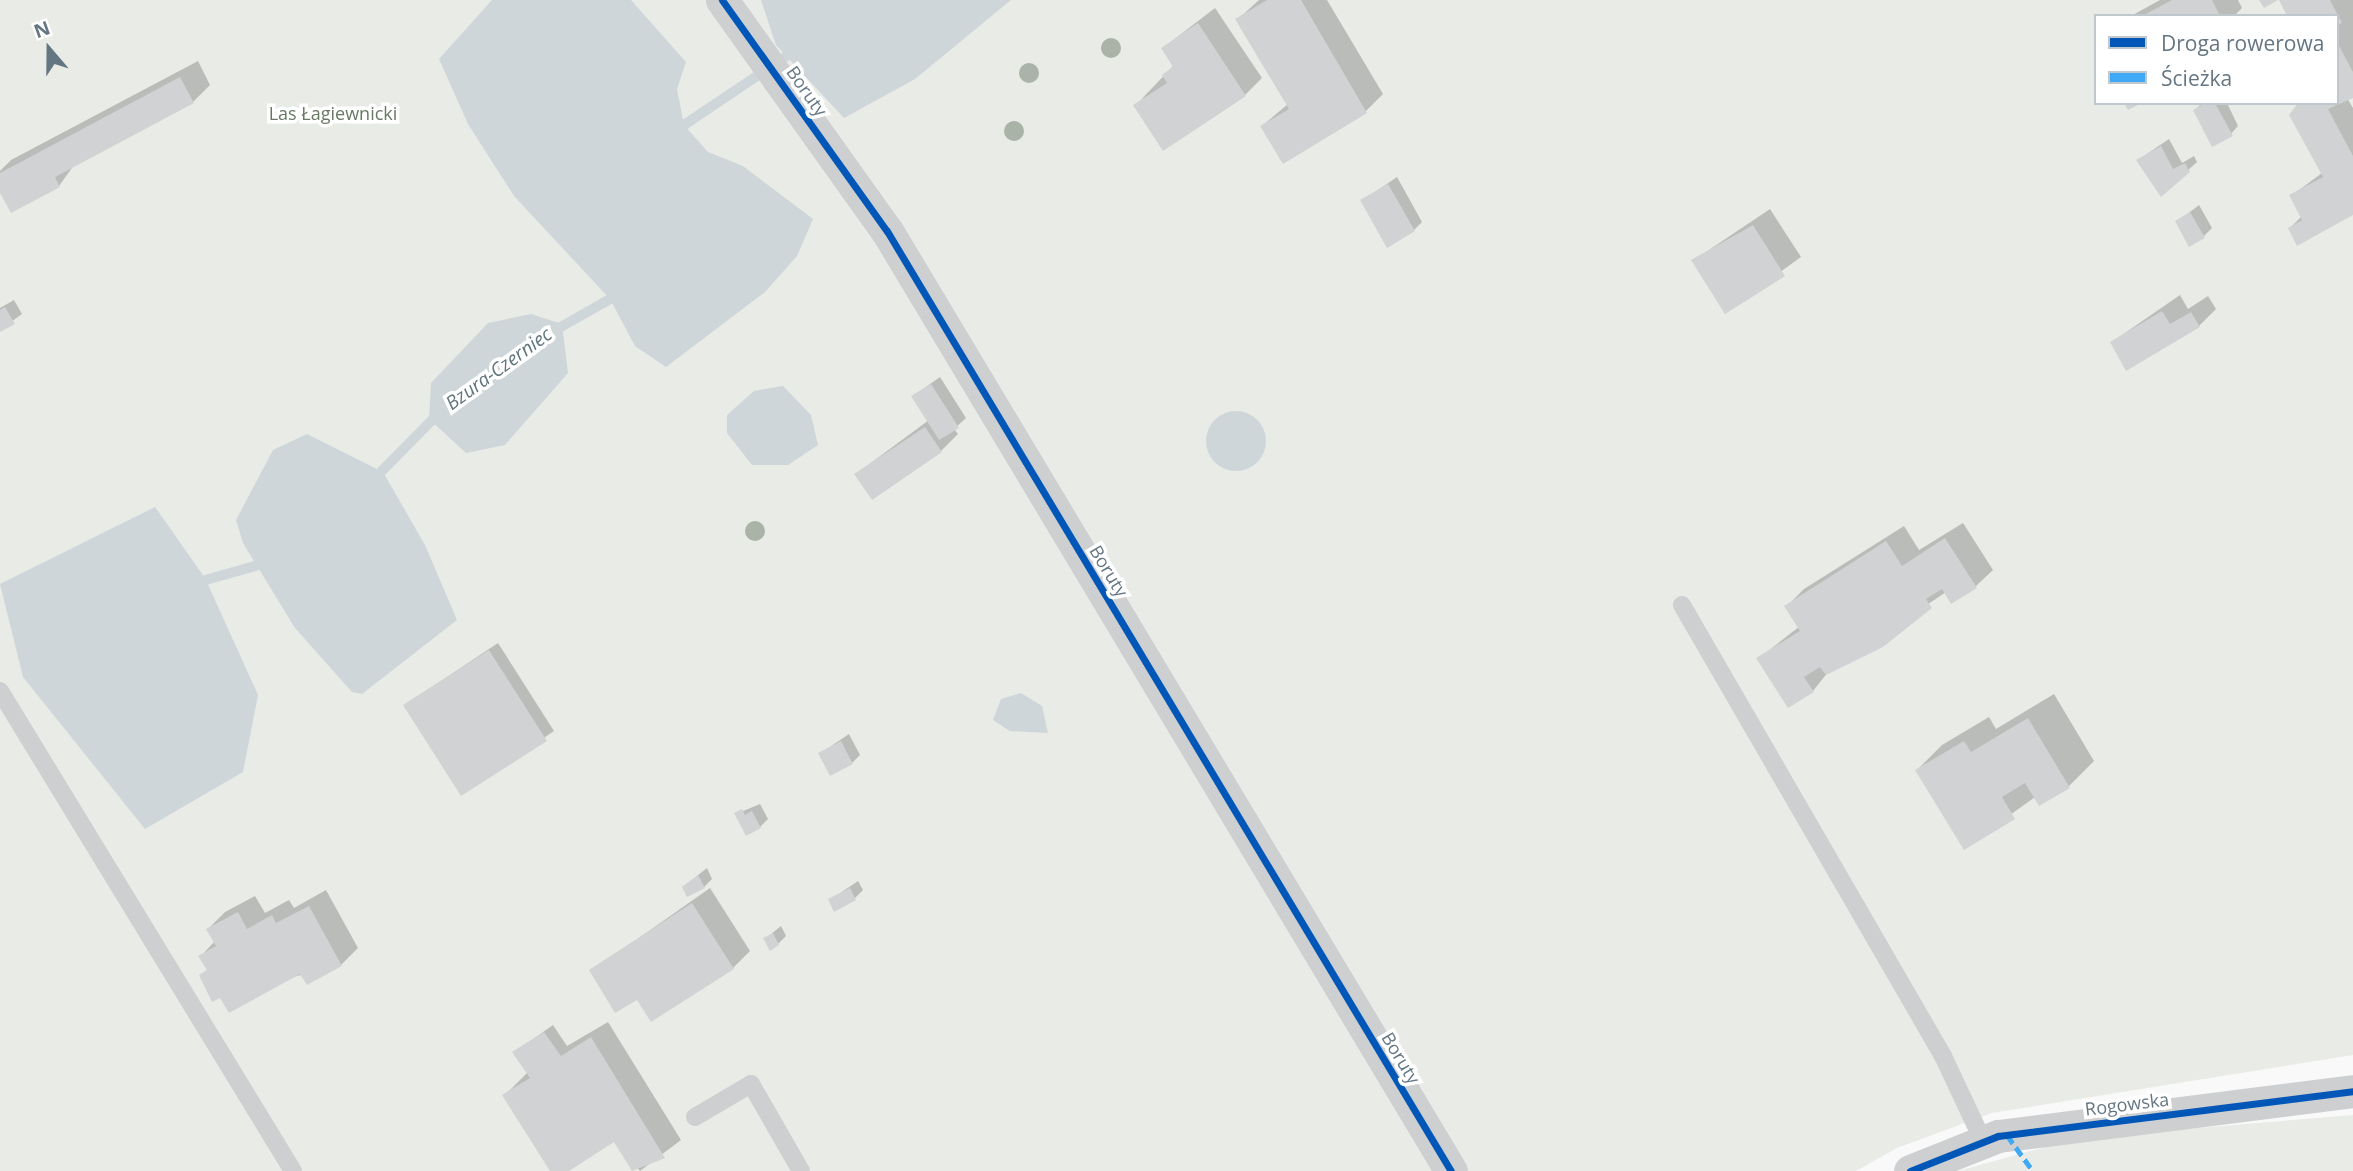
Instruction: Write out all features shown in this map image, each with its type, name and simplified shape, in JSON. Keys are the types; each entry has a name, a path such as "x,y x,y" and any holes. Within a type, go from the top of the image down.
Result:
{"street":[{"name":"Boruty","path":"722,0 887,231 1451,1171"},
{"name":"Rogowska","path":"1910,1171 1983,1141 2353,1091"}],"lane":[{"path":"1682,605 1943,1056 1983,1141"},
{"path":"0,691 293,1171"},
{"path":"695,1117 751,1084 801,1171"}],"green space":[{"name":"Las Łagiewnicki","path":"0,0 2353,0 2353,1055 1992,1113 1897,1148 1856,1171 0,1171"},
{"path":"2353,1115 2353,1171 1958,1171 2078,1138"}],"water":[{"path":"492,0 631,0 686,62 677,89 684,125 708,152 743,166 813,219 797,256 765,292 666,367 635,346 610,299 514,196 468,124 439,59"},
{"path":"761,0 1011,0 915,79 844,118 776,45"},
{"path":"531,314 562,324 568,373 505,445 466,453 429,419 431,383 488,323"},
{"path":"783,386 811,415 818,445 788,465 752,465 727,433 727,415 754,391"},
{"path":"1236,411 1257,420 1266,441 1257,462 1236,471 1215,462 1206,441 1215,420"},
{"path":"307,434 383,472 425,545 457,620 362,694 352,692 295,628 243,543 236,520 273,450"},
{"path":"155,507 205,578 258,695 243,772 145,829 23,677 0,584"},
{"path":"1021,693 1042,706 1048,733 1010,731 993,720 1001,699"}],"building":[{"path":"1267,0 1301,0 1367,113 1283,164 1260,126 1289,109 1235,19"},
{"path":"2172,0 2212,0 2219,14 2146,14"},
{"path":"2259,0 2278,0 2264,8"},
{"path":"2279,0 2330,0 2337,14 2286,14"},
{"path":"1198,23 1246,96 1163,151 1133,105 1167,83 1162,75 1173,67 1161,48"},
{"path":"2339,46 2353,72 2353,98 2339,104"},
{"path":"180,77 194,103 55,177 60,187 11,213 0,193 0,173"},
{"path":"2125,105 2138,105 2128,110"},
{"path":"2202,105 2216,105 2233,136 2212,147 2193,110"},
{"path":"2296,105 2337,105 2328,109 2353,156 2353,215 2297,246 2288,228 2302,220 2289,195 2323,177 2289,115"},
{"path":"2161,146 2173,169 2185,163 2190,172 2161,197 2136,160"},
{"path":"1388,184 1415,231 1387,248 1360,200"},
{"path":"2190,212 2205,238 2189,247 2175,221"},
{"path":"1753,225 1785,276 1725,314 1691,260"},
{"path":"5,307 15,324 0,332 0,310"},
{"path":"2162,311 2170,324 2191,312 2200,327 2126,371 2110,342"},
{"path":"931,384 959,428 939,440 911,396"},
{"path":"925,427 942,452 872,500 854,474"},
{"path":"1945,538 1977,588 1951,604 1942,589 1926,599 1932,608 1883,647 1826,675 1820,667 1804,677 1814,692 1788,708 1756,658 1800,631 1784,606 1886,541 1902,566"},
{"path":"489,650 547,741 461,796 403,705"},
{"path":"2028,718 2070,788 2039,806 2025,783 2002,797 2015,819 1964,850 1915,770 1964,741 1971,752"},
{"path":"841,741 853,764 830,776 818,753"},
{"path":"742,809 745,815 752,811 761,828 746,836 734,813"},
{"path":"698,875 705,888 687,897 682,887"},
{"path":"850,888 856,900 834,912 828,899"},
{"path":"692,903 734,969 651,1022 637,1000 615,1013 589,970"},
{"path":"309,906 342,966 307,985 300,974 229,1013 220,998 212,1002 199,975 207,970 198,956 216,946 206,929 238,912 247,929 272,915 276,923"},
{"path":"773,933 779,945 770,951 763,938"},
{"path":"544,1032 561,1056 591,1037 665,1158 632,1171 614,1142 569,1171 550,1171 502,1095 530,1078 512,1052"}],"waterway":[{"name":"Bzura-Czerniec","path":"680,136 684,125 797,49"},
{"name":"Bzura-Czerniec","path":"552,332 610,299 616,286"},
{"name":"Bzura-Czerniec","path":"372,481 439,413"},
{"name":"Bzura-Czerniec","path":"195,583 269,562"}],"marked path":[{"path":"2007,1135 2033,1171"}],"cycle path":[{"path":"722,0 887,231 1451,1171"},
{"path":"1910,1171 1998,1136 2353,1091"}]}
